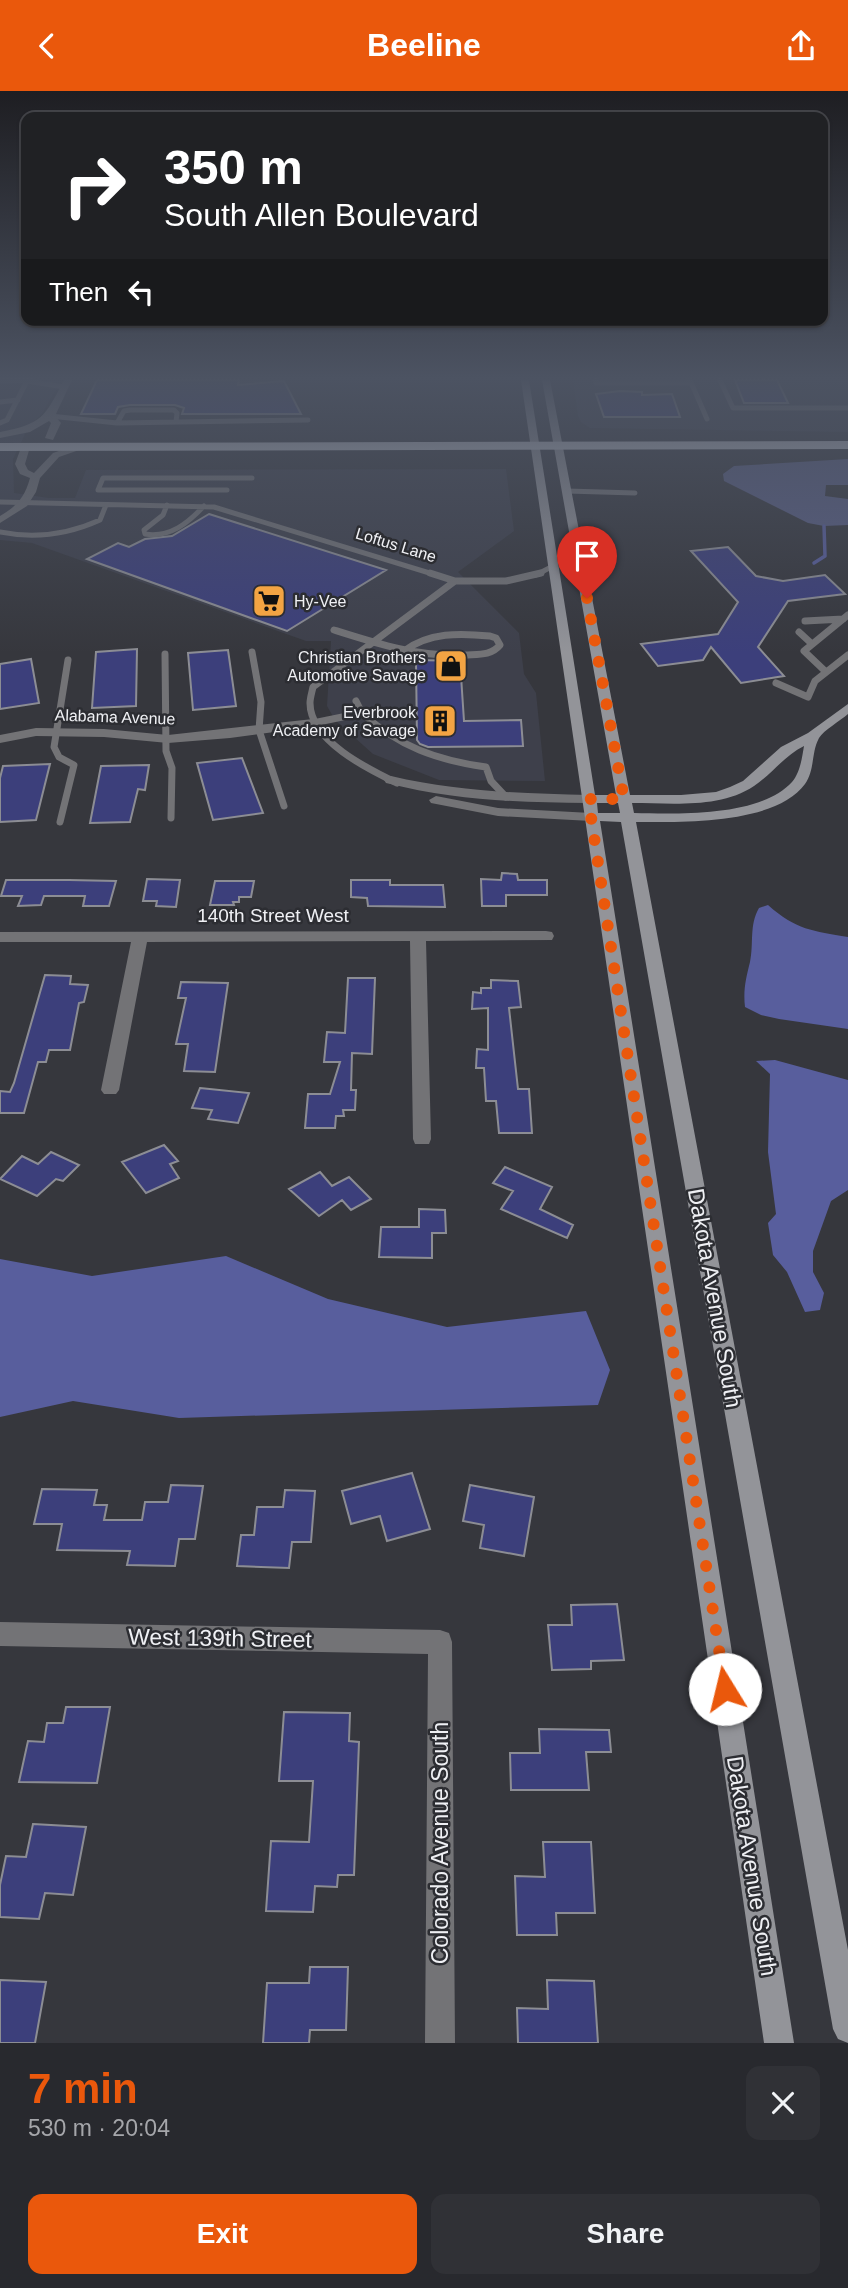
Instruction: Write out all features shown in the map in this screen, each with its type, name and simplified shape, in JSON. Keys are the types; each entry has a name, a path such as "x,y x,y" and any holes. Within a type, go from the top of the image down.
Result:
{"main road":[{"name":"Dakota Avenue South","path":"539,471 779,2043"},
{"name":"Dakota Avenue South","path":"563,471 848,2029"},
{"path":"590,808 624,799 702,798 736,790 748,784 786,750 813,736 848,708"},
{"path":"590,808 628,817 725,814 750,809 784,796 796,787 806,771 813,736"}],"street":[{"path":"24,471 35,477"},
{"path":"0,520 22,505 32,494 35,477 40,471"},
{"name":"Alabama Avenue","path":"0,739 36,732 57,732 168,739 313,723"},
{"path":"397,783 435,800 498,813 590,808"},
{"path":"397,783 442,791 590,808"},
{"name":"140th Street West","path":"0,937 546,936"},
{"path":"110,1090 140,937"},
{"path":"418,938 422,1139"},
{"name":"West 139th Street","path":"0,1634 440,1642"},
{"name":"Colorado Avenue South","path":"440,1642 440,2043"}],"lane":[{"path":"227,490 98,490 103,478 252,478"},
{"path":"567,491 635,493"},
{"name":"Loftus Lane","path":"0,502 22,505 204,506 455,581"},
{"path":"0,532 38,536 80,530 100,520 106,505"},
{"path":"167,505 163,516 144,530 145,534 166,534 188,522 204,506"},
{"path":"455,581 526,579 544,573 554,566"},
{"name":"Loftus Lane","path":"313,723 308,701 313,687 455,581"},
{"path":"805,621 846,617"},
{"path":"825,671 804,651 846,617"},
{"path":"334,630 374,643 404,651 422,655 486,654 495,651 500,645 496,638 489,636 432,636 415,641 404,651"},
{"path":"799,632 812,644"},
{"path":"252,652 261,702 258,730 284,806"},
{"path":"165,654 168,739 166,751 172,768 171,818"},
{"path":"776,683 808,697 815,681 848,655"},
{"path":"60,823 74,765 59,757 54,747 68,660"},
{"path":"356,701 362,713 399,744 425,755 486,767 491,781 506,797"},
{"path":"313,723 362,713"},
{"path":"313,723 350,755 397,783"}],"shaded area":[{"path":"0,471 13,471 14,493 49,498 75,498 86,471 506,471 514,531 458,572 519,633 524,674 536,693 545,781 439,780 373,754 335,720 327,706 331,641 306,641 32,543 0,540"},
{"path":"727,471 848,471 848,485 826,485 825,496 848,499 848,525 824,526 808,523 724,481 723,474"},
{"path":"768,905 796,925 848,937 848,1029 779,1019 761,1015 745,1007 754,921 759,908"},
{"path":"775,1060 848,1080 848,1190 831,1201 813,1251 813,1272 824,1293 820,1310 805,1312 787,1272 773,1255 768,1223 776,1214 768,1152 770,1074 756,1061"},
{"path":"226,1256 328,1299 447,1327 586,1311 610,1370 598,1405 179,1418 73,1401 0,1417 0,1259 92,1276"}],"building":[{"name":"Hy-Vee","path":"209,514 386,570 287,631 87,559 118,543 129,547 145,539 172,536"},
{"path":"728,547 756,576 783,581 825,575 845,594 788,601 758,647 784,676 741,683 711,647 703,660 658,666 641,644 718,634 738,602 691,551"},
{"path":"137,649 136,706 92,708 96,652"},
{"path":"228,650 236,706 193,710 188,653"},
{"path":"31,659 39,703 0,709 0,664"},
{"name":"Everbrook Academy of Savage","path":"416,660 460,661 464,721 521,720 523,746 428,747 420,744 417,740"},
{"path":"242,758 263,813 213,820 197,763"},
{"path":"50,764 36,820 0,822 0,778 3,766"},
{"path":"149,765 145,790 138,789 130,822 90,823 101,766"},
{"path":"502,873 517,874 518,880 547,880 547,895 506,895 506,906 482,906 481,879 501,880"},
{"path":"147,879 180,880 176,907 156,906 157,901 143,901"},
{"path":"6,880 116,881 109,906 83,906 85,896 44,896 41,905 18,906 22,896 1,896"},
{"path":"351,880 390,880 390,885 443,885 445,907 368,906 367,898 351,897"},
{"path":"215,881 254,881 251,897 239,897 239,902 233,902 234,905 210,905"},
{"path":"45,975 71,976 70,984 88,985 84,1002 79,1003 70,1050 49,1050 46,1062 38,1062 24,1113 0,1113 0,1091 10,1092 14,1083"},
{"path":"348,978 375,978 372,1054 352,1053 351,1090 356,1090 355,1110 343,1110 344,1116 336,1116 335,1128 305,1128 308,1094 330,1094 340,1062 324,1062 327,1032 345,1033"},
{"path":"491,980 518,981 521,1007 509,1008 518,1089 529,1089 532,1133 499,1133 496,1101 486,1101 484,1068 476,1068 477,1049 488,1050 488,1008 472,1009 473,992 481,993 481,988 491,988"},
{"path":"181,982 228,983 215,1072 184,1071 188,1044 176,1044 186,998 178,998"},
{"path":"200,1088 249,1093 238,1123 208,1119 212,1110 192,1108"},
{"path":"164,1145 178,1161 170,1164 179,1178 146,1193 122,1162"},
{"path":"51,1152 79,1165 63,1181 56,1179 37,1196 0,1179 22,1156 38,1164"},
{"path":"505,1167 552,1187 540,1209 573,1225 567,1238 501,1209 513,1191 493,1183"},
{"path":"320,1172 332,1186 349,1177 371,1199 351,1210 342,1200 319,1216 289,1189"},
{"path":"419,1209 445,1210 446,1233 432,1233 432,1258 379,1257 381,1227 419,1227"},
{"path":"412,1473 430,1529 387,1541 380,1516 351,1524 342,1491"},
{"path":"171,1485 203,1486 195,1539 179,1539 175,1566 127,1565 130,1551 57,1550 62,1524 34,1524 42,1489 97,1490 94,1505 107,1505 104,1520 142,1520 145,1502 168,1502"},
{"path":"470,1485 534,1497 524,1556 480,1548 484,1525 463,1521"},
{"path":"285,1490 315,1491 311,1542 292,1542 289,1568 237,1566 241,1535 254,1535 257,1507 283,1507"},
{"path":"617,1604 624,1660 591,1661 591,1669 552,1670 548,1625 572,1625 571,1605"},
{"path":"66,1707 110,1707 97,1783 19,1782 28,1741 44,1742 47,1723 63,1723"},
{"path":"284,1712 350,1713 349,1741 359,1742 354,1875 338,1875 337,1887 315,1886 313,1912 266,1911 271,1841 309,1842 313,1781 279,1781"},
{"path":"539,1729 609,1730 611,1752 586,1752 589,1790 511,1790 510,1753 540,1753"},
{"path":"33,1824 86,1827 73,1895 45,1893 39,1919 0,1917 0,1885 6,1856 26,1857"},
{"path":"543,1842 591,1842 595,1913 556,1913 557,1935 517,1935 515,1876 545,1877"},
{"path":"310,1967 348,1967 346,2030 310,2030 309,2043 263,2043 267,1983 309,1983"},
{"path":"0,1980 46,1982 35,2043 0,2043"},
{"path":"547,1980 594,1981 598,2043 518,2043 517,2008 548,2009"}],"waterway":[{"path":"814,563 825,556 824,526"}],"place":[{"name":"Hy-Vee","path":"269,601"},
{"name":"Christian Brothers Automotive Savage","path":"451,666"},
{"name":"Everbrook Academy of Savage","path":"440,721"}],"route":[{"path":"587,598 624,799 589,799 591,817 725,1689"}]}
